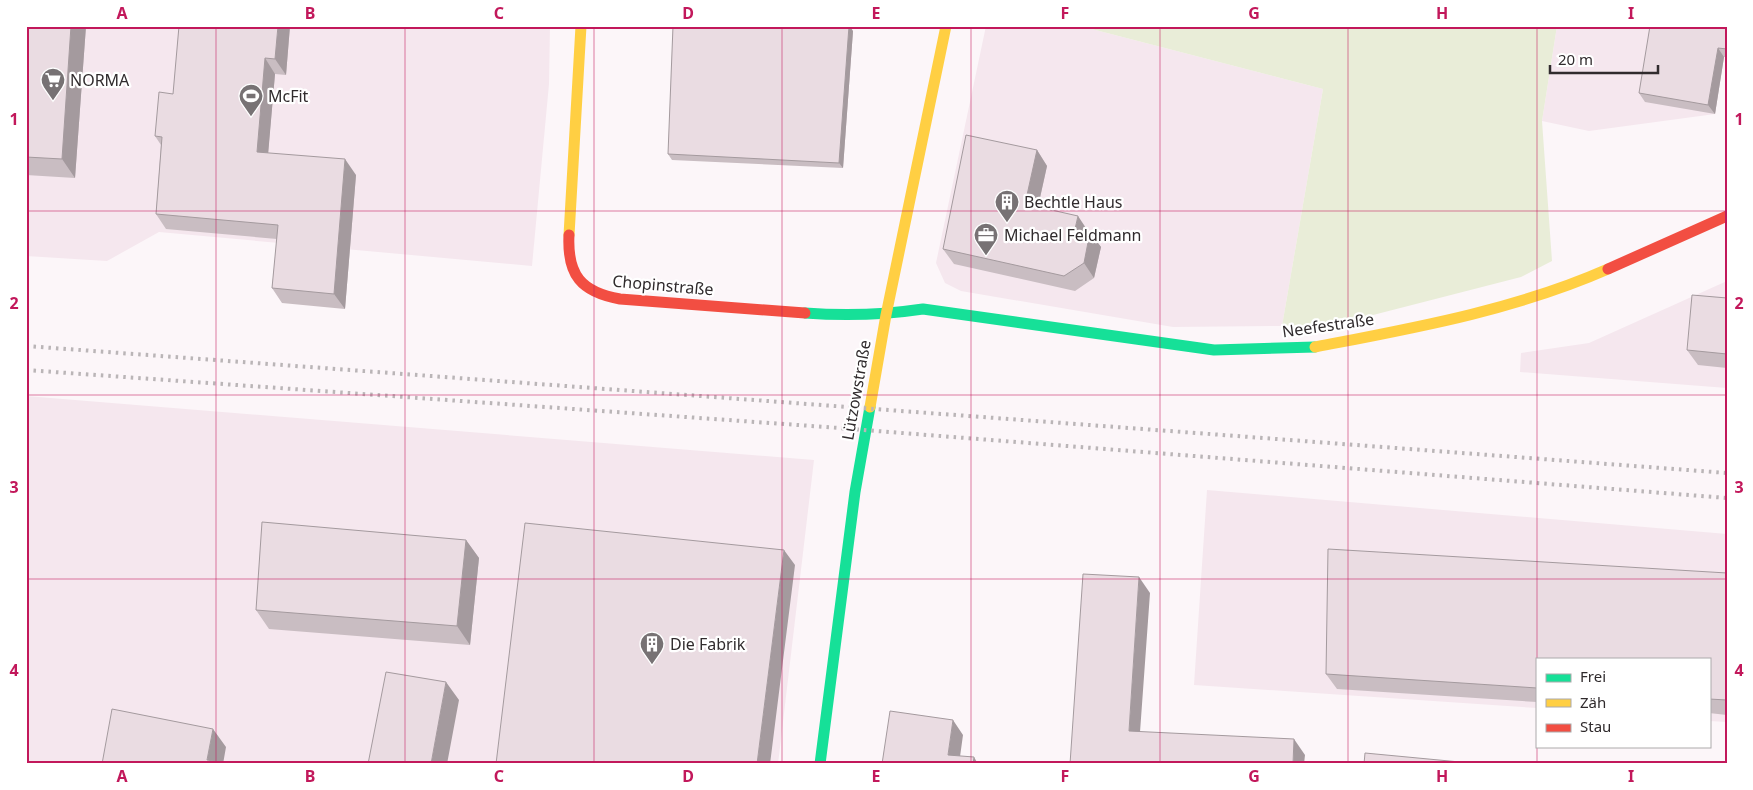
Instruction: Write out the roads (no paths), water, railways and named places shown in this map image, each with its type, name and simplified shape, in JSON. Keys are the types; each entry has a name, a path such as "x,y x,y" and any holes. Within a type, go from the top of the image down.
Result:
{"street":[{"name":"Chopinstraße","path":"581,26 568,253 573,272 586,289 601,296 620,299 842,316 886,315"},
{"name":"Lützowstraße","path":"820,764 855,492 886,315 946,26"},
{"name":"Neefestraße","path":"886,315 924,309 1214,350 1308,348 1437,324 1544,293 1583,280 1727,216"}],"railway":[{"path":"26,346 1727,473"},
{"path":"26,370 826,427 1727,498"}],"place":[{"name":"NORMA","path":"53,101"},
{"name":"McFit","path":"251,117"},
{"name":"Bechtle Haus","path":"1007,223"},
{"name":"Michael Feldmann","path":"986,256"},
{"name":"Die Fabrik","path":"652,665"}]}
